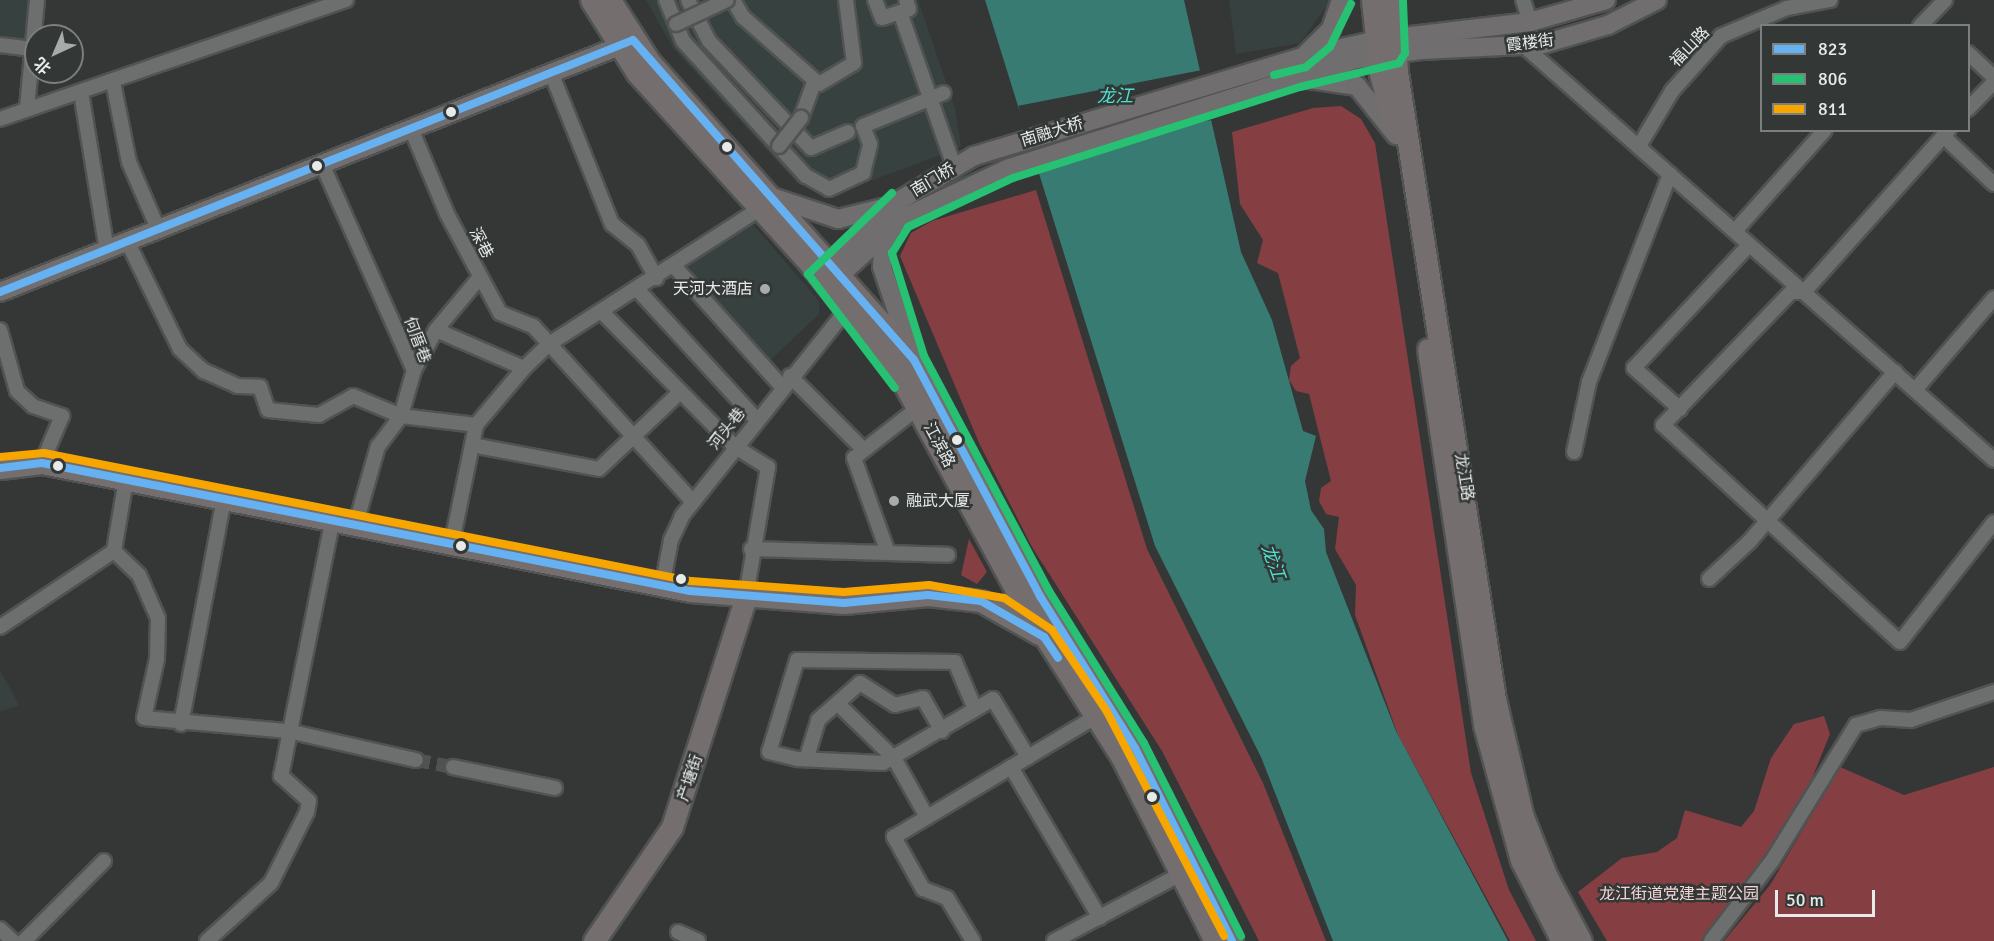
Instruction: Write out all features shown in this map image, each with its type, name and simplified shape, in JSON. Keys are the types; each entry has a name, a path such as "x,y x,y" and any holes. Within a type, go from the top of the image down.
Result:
{"main road":[{"name":"江滨路","path":"606,0 625,44 830,274 914,360 1040,596 1135,748 1232,941"},
{"name":"龙江路","path":"1372,0 1386,46 1495,699 1523,817 1581,941"},
{"name":"龙江路","path":"1392,0 1386,46 1396,135 1484,725 1521,860 1562,941"},
{"name":"江滨路","path":"830,274 848,308 919,407 1044,637 1097,716 1215,941"},
{"path":"0,468 42,463 451,547 662,587 752,597 844,603 928,595 981,601 1044,637"},
{"path":"605,941 681,831 752,597"},
{"name":"产塘街","path":"594,941 672,827 752,597"}],"street":[{"path":"34,24 37,0"},
{"path":"0,119 346,0"},
{"path":"666,0 683,41 806,176 829,189 844,186 863,173 870,144 863,126 944,93"},
{"path":"688,0 709,41 811,148 848,132"},
{"path":"676,24 727,0"},
{"path":"733,0 742,17 819,84 854,63 846,0"},
{"path":"875,0 882,18 903,6 930,99 951,158"},
{"path":"1302,57 1331,29 1341,0"},
{"path":"1523,0 1530,22"},
{"name":"霞楼街","path":"1386,46 1530,22 1606,0"},
{"name":"霞楼街","path":"1386,46 1524,46 1608,25 1657,0"},
{"name":"福山路","path":"1639,146 1672,91 1721,36 1787,8 1830,0"},
{"path":"1929,23 1944,0"},
{"path":"0,292 412,131 625,44"},
{"path":"0,45 24,48"},
{"path":"1302,57 1386,46"},
{"path":"1297,77 1386,46"},
{"path":"1524,46 1994,459"},
{"path":"1970,55 1994,76"},
{"name":"南融大桥","path":"1003,147 1238,74 1302,57"},
{"path":"552,75 612,224 638,245 656,278"},
{"path":"1297,77 1357,86 1396,135"},
{"name":"南融大桥","path":"1009,168 1245,96 1297,77"},
{"path":"779,146 801,118 815,80"},
{"path":"113,82 129,162 159,231"},
{"path":"1970,107 1994,82"},
{"path":"27,108 29,84"},
{"path":"81,92 107,250"},
{"name":"深巷","path":"412,131 480,277 500,313 534,326 693,502"},
{"path":"1735,231 1823,132"},
{"path":"1994,184 1946,133 1804,292 1791,292 1680,410 1663,425 1900,642 1994,522"},
{"name":"南门桥","path":"830,274 898,211 974,156 1003,147"},
{"name":"何厝巷","path":"323,166 414,370 400,416 378,446 355,527"},
{"name":"南门桥","path":"898,211 1009,168"},
{"path":"1574,452 1589,382 1670,174"},
{"path":"451,547 476,425 524,368 549,344 656,278 766,202 838,219 898,211"},
{"path":"898,211 883,242 882,267 914,360"},
{"path":"129,243 180,349 204,371 237,386 260,387 268,410 319,415 353,396 400,416 476,425"},
{"path":"1680,410 1635,368 1749,245"},
{"path":"674,266 786,381 863,449"},
{"path":"414,370 436,330 480,277"},
{"path":"637,289 756,419"},
{"path":"1915,390 1994,298"},
{"name":"河头巷","path":"662,587 671,540 693,502 734,446 848,308"},
{"path":"601,311 734,446 768,467 751,549 752,597"},
{"path":"0,330 17,391 33,406 62,416 42,463"},
{"path":"436,330 524,368"},
{"path":"1709,579 1767,520 1895,372"},
{"path":"472,445 599,469 680,392"},
{"path":"887,550 854,458 919,407"},
{"path":"0,627 114,551 126,479"},
{"path":"181,724 224,499"},
{"path":"207,941 271,883 307,812 309,801 281,776 288,731 332,522"},
{"path":"751,549 887,550 948,555"},
{"path":"114,551 140,575 158,618 157,659 144,718 181,724 288,731 416,760"},
{"path":"975,709 955,662 797,660 769,752 884,763 993,699 1028,757"},
{"path":"807,757 818,720 860,683 895,705 923,698 942,730"},
{"path":"1711,941 1772,861 1856,725 1911,720 1992,692"},
{"path":"838,704 894,758 927,817"},
{"path":"973,941 947,898 923,890 894,837 1097,716"},
{"path":"453,767 555,788"},
{"path":"1011,767 1100,918"},
{"path":"24,941 104,861"},
{"path":"1054,941 1181,874"},
{"path":"0,929 13,941"},
{"path":"678,932 698,941"}],"shaded area":[{"path":"0,0 32,0 30,24 24,24 24,56 0,52"},
{"path":"646,0 918,0 955,108 961,147 830,196 797,183 673,48"},
{"path":"1229,0 1331,0 1300,43 1236,54"},
{"path":"751,222 819,301 819,314 762,368 687,264"},
{"path":"0,670 19,705 0,712"}],"green space":[{"path":"1341,106 1361,119 1375,143 1471,773 1509,890 1536,941 1510,941 1398,735 1355,615 1356,585 1335,549 1339,517 1326,514 1319,501 1321,488 1331,481 1309,394 1296,391 1289,380 1291,366 1300,358 1278,273 1257,263 1263,240 1240,204 1232,132 1313,108"},
{"path":"1036,190 1147,549 1263,783 1326,941 1259,941 1162,751 1032,547 980,445 900,256 911,233 932,221"},
{"path":"969,539 987,572 977,584 961,575"},
{"name":"龙江街道党建主题公园","path":"1824,716 1830,734 1806,793 1753,877 1701,941 1607,941 1578,892 1622,858 1657,852 1677,838 1685,810 1741,827 1754,811 1771,758 1794,724"},
{"path":"1840,767 1904,795 1994,767 1994,941 1724,941 1770,885"}],"water":[{"name":"龙江","path":"985,0 1184,0 1241,252 1272,320 1303,431 1316,436 1305,481 1311,510 1324,529 1326,552 1396,731 1508,941 1333,941 1261,757 1155,546"}],"pier":[{"path":"1207,69 1217,119 1028,156 1019,106"}],"tunnel":[{"path":"416,760 453,767"}],"transit line":[{"name":"806","path":"1241,936 1144,743 1049,591 924,356 892,253 908,227 1013,178 1300,87 1399,63 1405,53 1403,0"},
{"name":"806","path":"1274,75 1306,67 1330,47 1351,4"},
{"name":"823","path":"0,292 633,40 914,360 1040,596 1135,748 1232,941"},
{"name":"806","path":"892,193 808,274 895,388"},
{"name":"811","path":"0,457 44,453 691,581 844,592 929,585 1004,598 1052,630 1106,710 1224,936"},
{"name":"823","path":"0,468 42,463 690,591 844,603 928,595 981,601 1044,637 1058,658"}],"place":[{"name":"天河大酒店","path":"765,289"},
{"name":"融武大厦","path":"894,501"}]}
